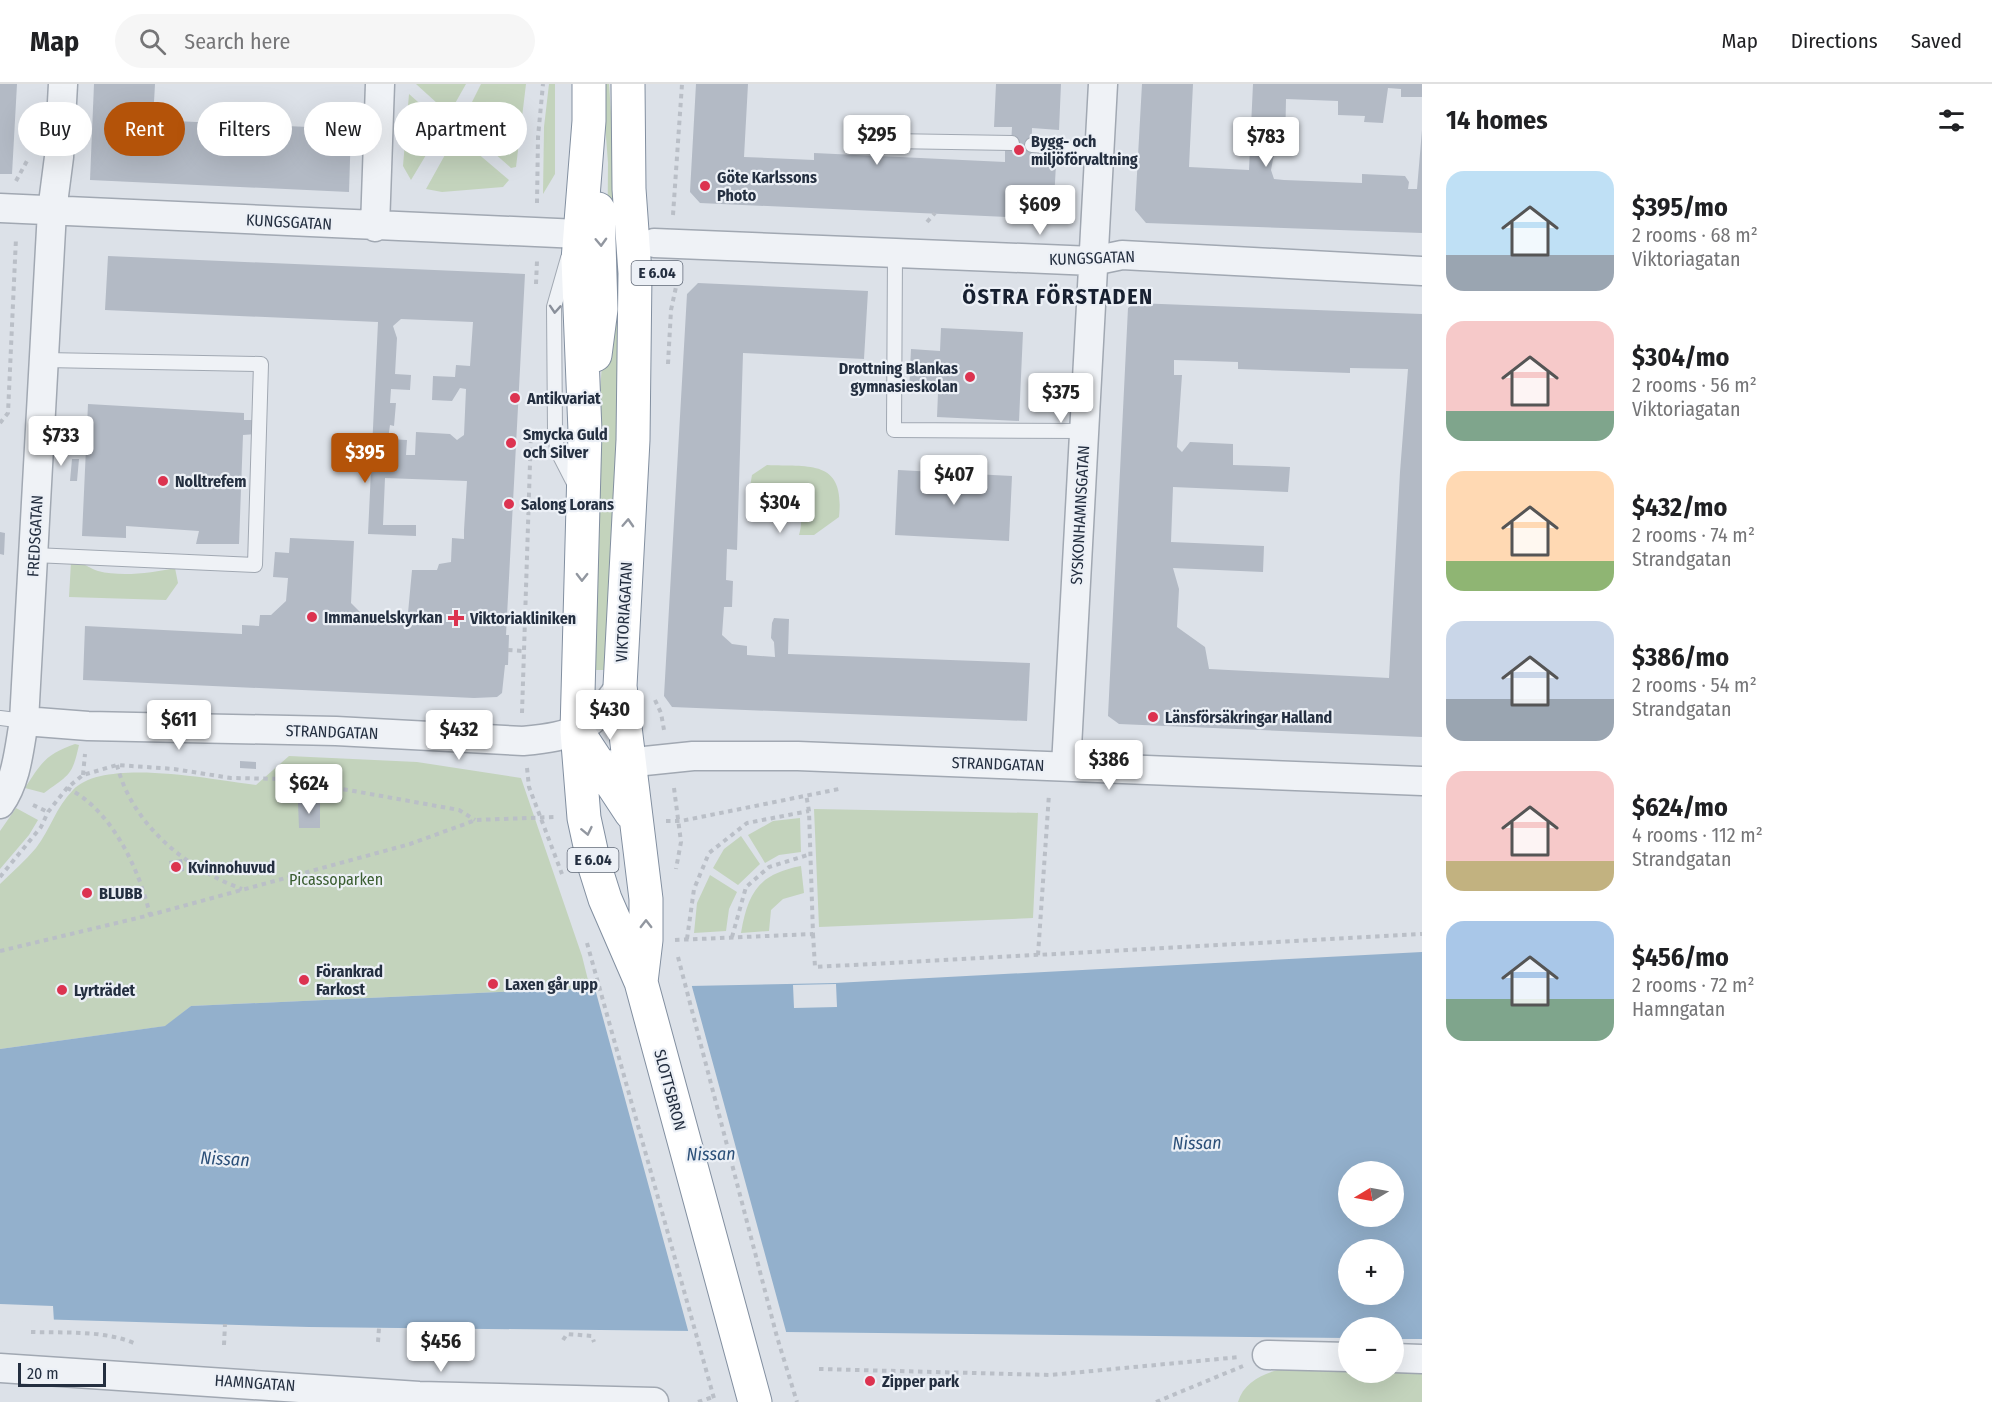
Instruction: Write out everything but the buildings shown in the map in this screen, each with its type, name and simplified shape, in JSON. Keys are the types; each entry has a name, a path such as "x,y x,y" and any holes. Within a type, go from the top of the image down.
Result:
{"highway":[{"name":"VIKTORIAGATAN","path":"589,84 589,121 579,234 578,308 585,431 577,731 636,820 646,899 646,940 641,982"},
{"name":"VIKTORIAGATAN","path":"629,95 666,243 658,276 655,311 633,440"},
{"name":"VIKTORIAGATAN","path":"629,95 629,189 635,273 633,440 620,686 603,770 594,864 622,942 641,982"},
{"name":"VIKTORIAGATAN","path":"585,431 601,309 601,237 589,121"},
{"name":"SLOTTSBRON","path":"641,982 755,1400"}],"street":[{"name":"FREDSGATAN","path":"0,804 8,793 17,764 12,720 34,555 52,211 59,157 63,84"},
{"path":"375,227 380,84"},
{"name":"SYSKONHAMNSGATAN","path":"1058,777 1084,430 1103,84"},
{"name":"KUNGSGATAN","path":"5,208 52,211 85,210 375,227 579,234"},
{"name":"KUNGSGATAN","path":"666,243 1093,261 1122,255 1422,271"},
{"name":"STRANDGATAN","path":"12,720 88,726 336,731 523,741 577,731 596,719 620,686"},
{"name":"STRANDGATAN","path":"603,770 669,758 798,756 1058,777 1422,781"},
{"path":"1268,1355 1338,1357"},
{"path":"1404,1358 1422,1359"},
{"name":"HAMNGATAN","path":"0,1368 224,1391 654,1402"}],"lane":[{"path":"890,141 1012,143"},
{"path":"1032,145 1099,150"},
{"path":"579,234 564,269 554,307 555,430 556,450 570,478 584,498"},
{"path":"895,254 894,430 1084,430"},
{"path":"34,555 255,565 261,364 45,360"}],"path":[{"path":"536,287 538,137 543,84"},
{"path":"668,368 671,310 679,273 666,243 673,213 682,84"},
{"path":"0,423 8,413 16,239 5,208 13,187 30,156"},
{"path":"927,222 935,213"},
{"path":"0,412 8,413"},
{"path":"0,951 243,890 410,844 476,820 540,817 529,787 523,741 523,651 531,426"},
{"path":"508,650 523,651"},
{"path":"653,698 661,713 681,821"},
{"path":"0,877 41,827 48,812 67,788 83,775 117,765 174,769 231,778 288,779 459,810 476,820"},
{"path":"117,765 121,784 157,835 185,860 216,880 243,890"},
{"path":"1038,955 1058,777"},
{"path":"67,788 82,795 98,810 128,857 144,891 150,915"},
{"path":"806,794 809,811 815,967 1422,934"},
{"path":"687,939 694,889 709,853 747,823 809,811"},
{"path":"732,937 746,887 769,867 811,854"},
{"path":"675,940 813,934"},
{"path":"682,981 777,1337 797,1402"},
{"path":"600,983 714,1400 698,1402"},
{"path":"224,1345 225,1324"},
{"path":"378,1342 379,1328"},
{"path":"31,1332 125,1339 136,1344"},
{"path":"563,1340 567,1334 579,1334 592,1336 594,1342"},
{"path":"819,1369 1050,1374 1211,1358 1268,1355"},
{"path":"1156,1402 1268,1355"}],"green space":[{"path":"416,84 466,84 456,102 436,102"},
{"path":"481,84 526,84 524,102 472,102"},
{"path":"549,84 555,84 555,174 543,194 544,127"},
{"path":"602,84 609,84 624,298 607,298 608,163"},
{"path":"409,94 418,102 408,102"},
{"path":"404,156 425,156 411,180 403,166"},
{"path":"444,156 481,156 509,180 503,187 442,192 426,189"},
{"path":"497,156 517,156 516,167 511,168"},
{"path":"605,322 620,322 620,360 605,670 591,670 597,434"},
{"path":"767,465 811,467 822,470 836,485 839,517 814,535 799,535 800,514 788,497 774,496 756,506 749,492 752,475"},
{"path":"71,562 116,574 147,573 175,568 178,583 166,600 69,597"},
{"path":"75,744 79,745 74,763 65,778 44,793 25,788 45,760"},
{"name":"Picassoparken","path":"289,756 417,762 521,778 582,956 590,988 191,1006 166,1026 0,1049 0,884 36,848 73,790 88,780 133,773 160,773 256,785"},
{"path":"16,808 38,820 29,835 0,869 0,831"},
{"path":"814,809 1038,813 1033,918 819,927"},
{"path":"800,818 801,852 779,855 765,863 748,835 773,821"},
{"path":"741,836 760,864 738,885 713,868 724,849"},
{"path":"801,866 804,893 783,899 771,910 769,931 741,933 747,906 758,887 775,874"},
{"path":"710,875 737,892 729,909 726,931 694,933 697,903"},
{"path":"1338,1361 1338,1383 1404,1383 1404,1364 1422,1365 1422,1402 1238,1402 1244,1390 1252,1382 1276,1370"}],"water":[{"name":"Nissan","path":"1422,952 1422,1339 1404,1339 1404,1317 1338,1317 1338,1338 309,1327 0,1318 0,1049 165,1026 191,1006 590,988 835,983"}],"pier":[{"path":"691,983 787,1335 689,1334 594,985"},
{"path":"836,984 837,1007 794,1008 793,985"},
{"path":"0,1304 53,1306 54,1322 0,1321"}],"place":[{"name":"Bygg- och miljöförvaltning","path":"1019,150"},
{"name":"Göte Karlssons Photo","path":"705,186"},
{"name":"Drottning Blankas gymnasieskolan","path":"970,377"},
{"name":"Antikvariat","path":"515,398"},
{"name":"Smycka Guld och Silver","path":"511,443"},
{"name":"Nolltrefem","path":"163,481"},
{"name":"Salong Lorans","path":"509,504"},
{"name":"Immanuelskyrkan","path":"312,617"},
{"name":"Viktoriakliniken","path":"456,618"},
{"name":"Länsförsäkringar Halland","path":"1153,717"},
{"name":"Kvinnohuvud","path":"176,867"},
{"name":"BLUBB","path":"87,893"},
{"name":"Förankrad Farkost","path":"304,980"},
{"name":"Laxen går upp","path":"493,984"},
{"name":"Lyrträdet","path":"62,990"},
{"name":"Zipper park","path":"870,1381"}],"district":[{"name":"ÖSTRA FÖRSTADEN","path":"1058,296"}]}
